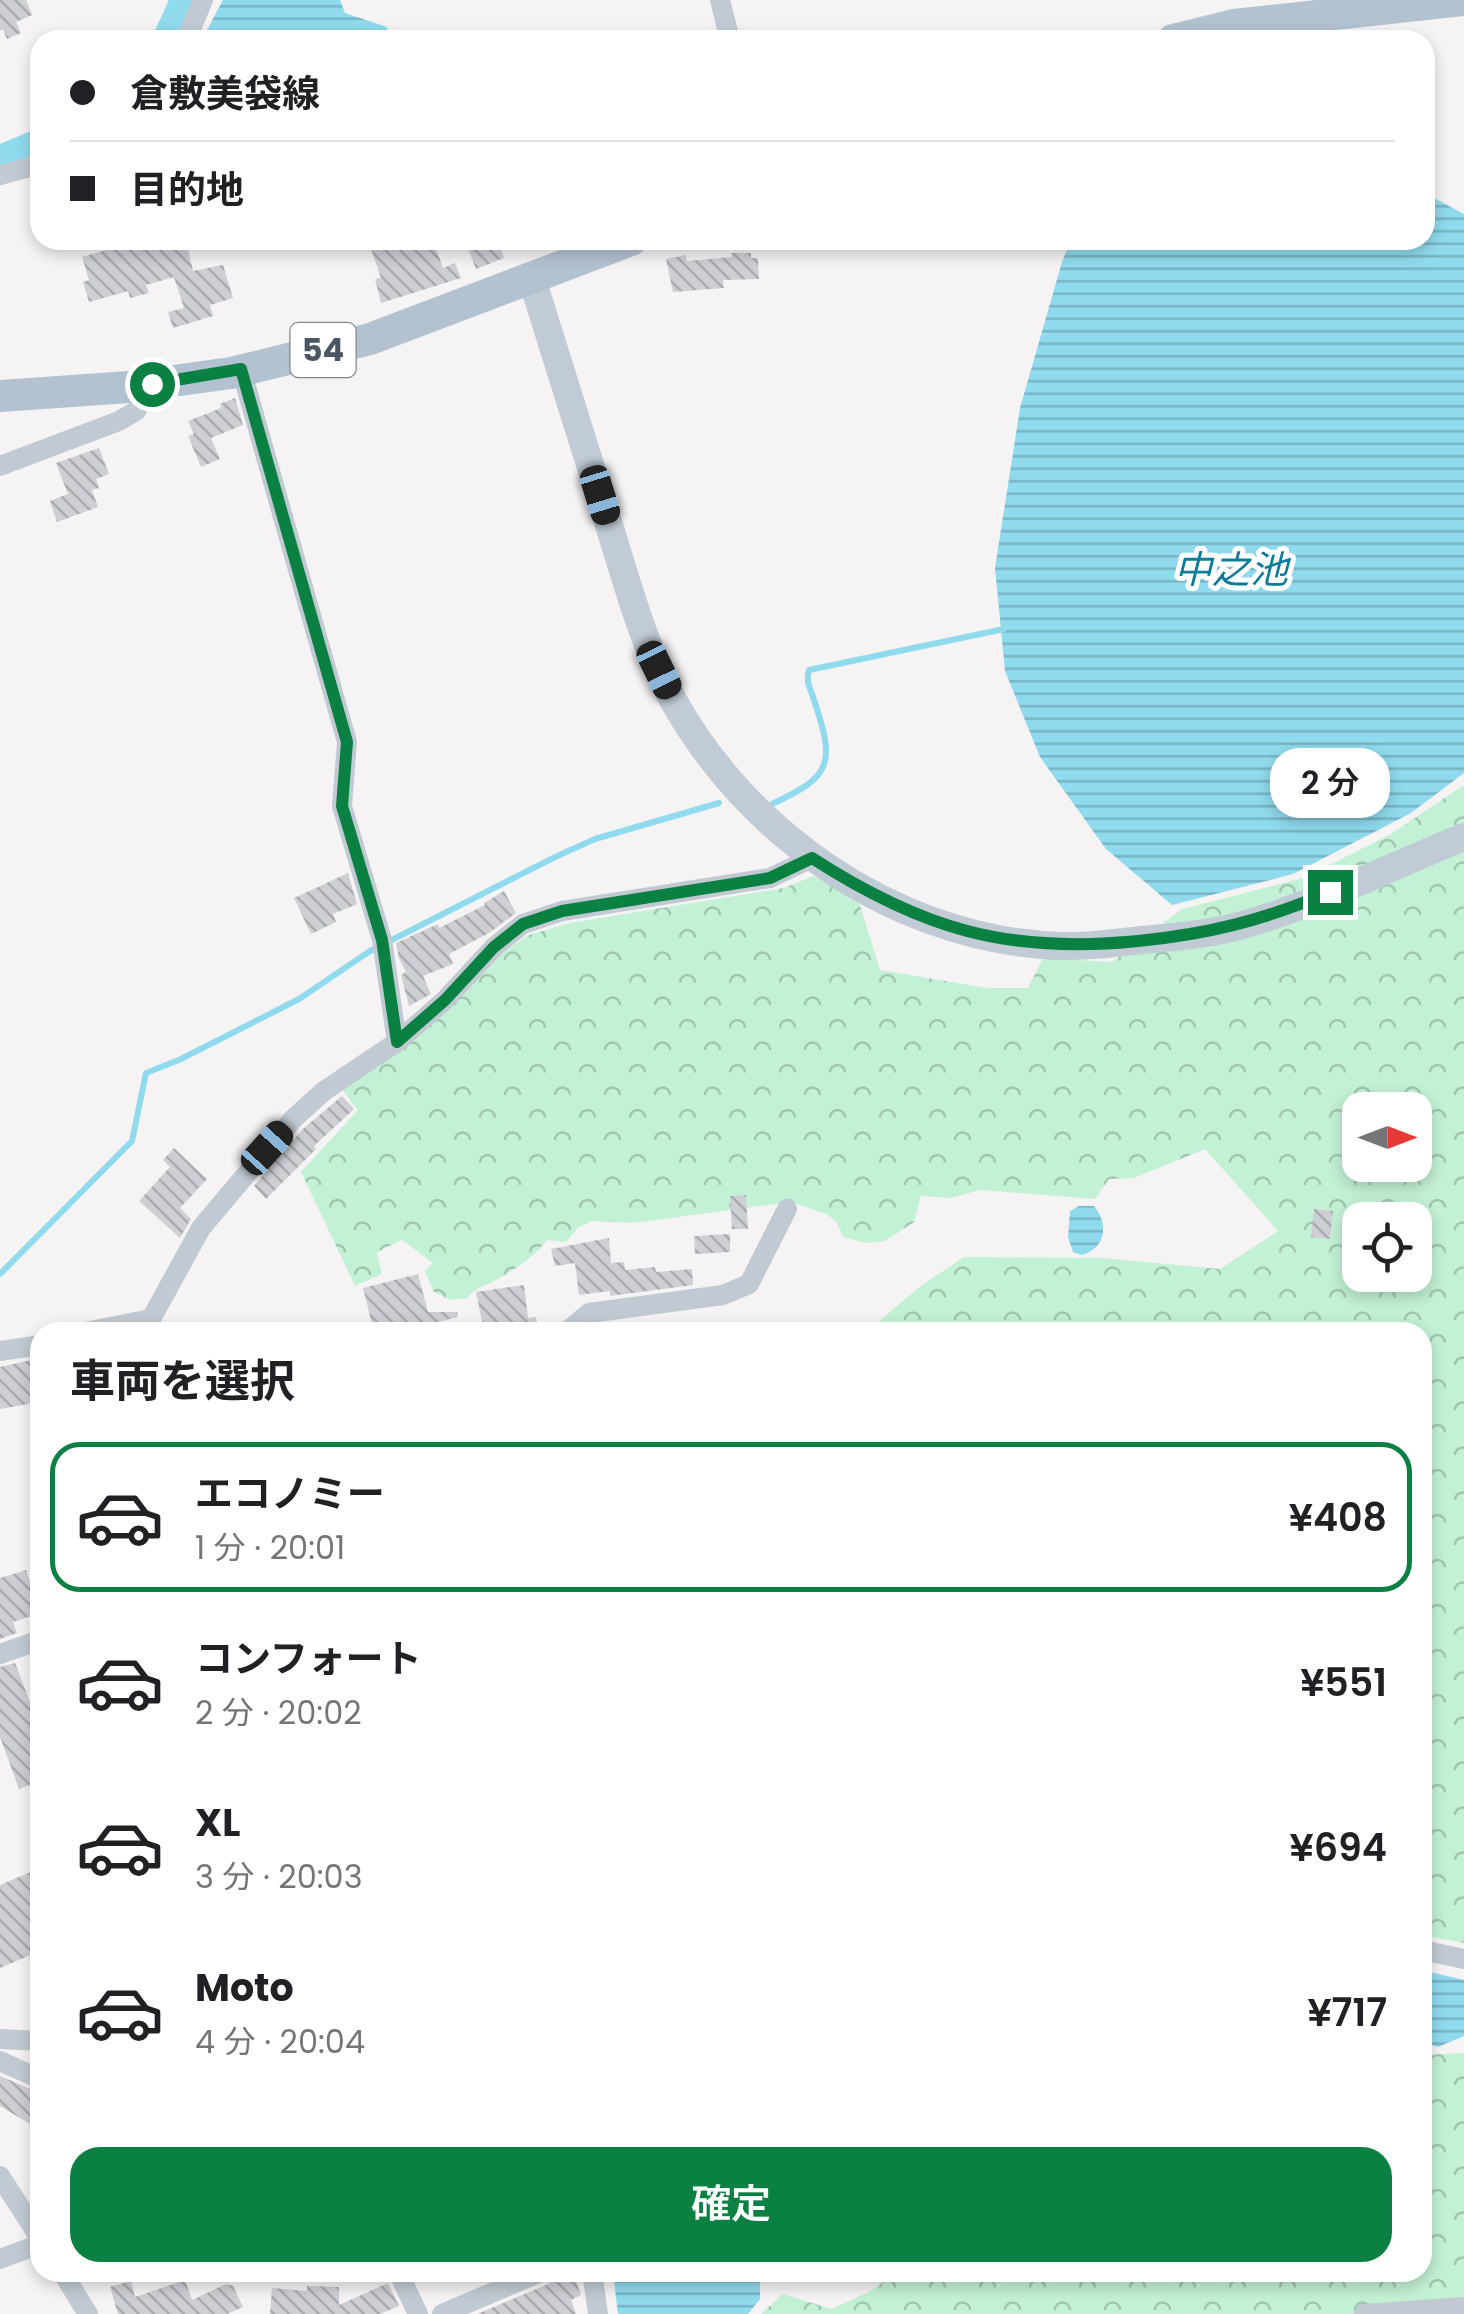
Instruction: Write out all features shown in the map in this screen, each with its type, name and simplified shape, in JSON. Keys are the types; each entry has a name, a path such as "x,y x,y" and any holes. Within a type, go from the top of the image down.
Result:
{"main road":[{"path":"1214,30 1349,6 1464,0"},
{"name":"54","path":"0,396 152,384 241,369 370,338 603,250"}],"street":[{"path":"190,30 203,0"},
{"path":"720,0 728,30"},
{"path":"0,175 30,167"},
{"path":"531,276 645,640 672,698 732,785 812,858 861,889 906,911 998,939 1085,946 1200,935 1245,924 1464,837"},
{"path":"241,369 347,742 342,806 383,944 397,1042"},
{"path":"0,466 119,421 136,411 152,384"},
{"path":"159,1322 201,1228 280,1133 324,1090 397,1042 445,1000 494,947 523,924 562,911 770,878 812,858"},
{"path":"578,1322 589,1313 723,1296 749,1284 787,1209"},
{"path":"0,1351 30,1346"},
{"path":"0,1654 30,1644"},
{"path":"1432,1952 1464,1958"},
{"path":"0,2039 30,2040"},
{"path":"0,2061 30,2075"},
{"path":"0,2176 30,2225"},
{"path":"0,2259 30,2246"},
{"path":"68,2282 88,2314"},
{"path":"403,2282 418,2314"},
{"path":"442,2314 517,2282"},
{"path":"593,2282 598,2314"},
{"path":"1364,2314 1464,2307"}],"green space":[{"path":"1464,785 1464,1943 1432,1937 1432,1322 878,1322 964,1257 1103,1258 1220,1269 1278,1231 1205,1149 1134,1178 1109,1179 1095,1199 980,1190 951,1198 921,1196 914,1222 885,1241 865,1243 843,1237 836,1221 826,1214 791,1202 633,1223 592,1221 579,1227 566,1242 547,1240 523,1263 467,1298 451,1300 434,1292 425,1271 433,1263 402,1240 377,1252 382,1274 355,1286 301,1172 358,1110 341,1088 494,958 529,935 570,923 784,888 813,876 859,902 880,970 987,988 1028,988 1043,958 1112,962 1182,909 1303,878 1391,834"},
{"path":"1464,2053 1464,2314 761,2314 783,2294 831,2309 883,2282 1432,2282 1432,2055"}],"water":[{"path":"223,0 340,0 345,13 387,30 207,30"},
{"name":"中之池","path":"1435,198 1464,214 1464,773 1411,813 1293,874 1172,905 1106,849 1040,757 1005,671 995,568 1020,408 1067,250 1435,250"},
{"path":"1079,1206 1094,1206 1103,1228 1096,1247 1082,1255 1073,1252 1068,1237 1070,1211"},
{"path":"1432,1972 1464,1980 1464,2036 1438,2047 1432,2045"},
{"path":"614,2282 760,2282 760,2299 748,2314 618,2314"}],"building":[{"path":"0,0 26,0 32,15 16,22 21,33 7,39 0,30"},
{"path":"106,250 188,250 193,271 223,265 233,298 210,305 213,316 173,328 168,312 184,308 174,277 146,285 149,293 130,298 128,291 89,302 83,282 89,280 82,257"},
{"path":"371,250 437,250 443,268 455,263 461,278 381,303 375,279 381,278"},
{"path":"469,250 501,250 504,258 476,269"},
{"path":"731,253 751,253 751,258 758,258 759,279 723,280 724,288 673,292 666,259 686,255 687,261 732,257"},
{"path":"235,398 243,425 211,438 220,459 201,467 188,436 194,434 188,421"},
{"path":"99,448 109,474 96,479 99,488 92,490 98,507 57,522 50,501 68,494 56,463"},
{"path":"348,873 357,904 333,914 336,922 311,934 294,898"},
{"path":"504,891 516,913 449,954 453,964 423,976 431,994 409,1006 401,975 406,972 396,943 438,924 439,928"},
{"path":"342,1096 354,1109 266,1199 254,1186 303,1129"},
{"path":"174,1148 207,1179 180,1208 191,1219 180,1238 139,1201 170,1167 163,1160"},
{"path":"746,1195 748,1229 732,1229 730,1196"},
{"path":"1314,1209 1333,1211 1330,1239 1311,1237"},
{"path":"730,1234 730,1252 695,1254 694,1236"},
{"path":"609,1238 611,1263 624,1262 625,1270 692,1269 693,1285 610,1296 610,1291 579,1295 575,1263 555,1266 551,1249"},
{"path":"418,1274 428,1312 457,1312 458,1317 438,1322 372,1322 363,1288"},
{"path":"524,1285 528,1318 536,1317 537,1322 482,1322 476,1292"},
{"path":"30,1360 30,1404 0,1409 0,1367"},
{"path":"26,1570 30,1616 13,1622 17,1633 0,1639 0,1578"},
{"path":"15,1663 30,1702 30,1785 19,1789 0,1737 0,1667"},
{"path":"30,1872 30,1955 0,1968 0,1885"},
{"path":"0,2076 30,2089 30,2124 0,2106"},
{"path":"131,2282 135,2297 186,2282 192,2300 226,2284 233,2286 243,2307 227,2314 118,2314 110,2287"},
{"path":"576,2282 581,2295 571,2300 576,2314 477,2314 546,2285"},
{"path":"388,2283 399,2306 380,2314 270,2314 272,2288 307,2291 307,2286 339,2287 339,2305"}],"waterway":[{"path":"174,30 188,0"},
{"path":"0,163 30,150"},
{"path":"772,804 807,785 824,765 825,739 808,682 809,670 1004,629"},
{"path":"0,1274 132,1141 146,1073 299,999 370,951 555,857 595,839 719,803"}],"route":[{"path":"152,384 241,369 347,742 342,806 376,914 397,1042 445,1000 494,947 523,924 562,911 770,878 812,858 906,911 998,939 1043,945 1085,946 1200,935 1245,924 1330,892"}]}
